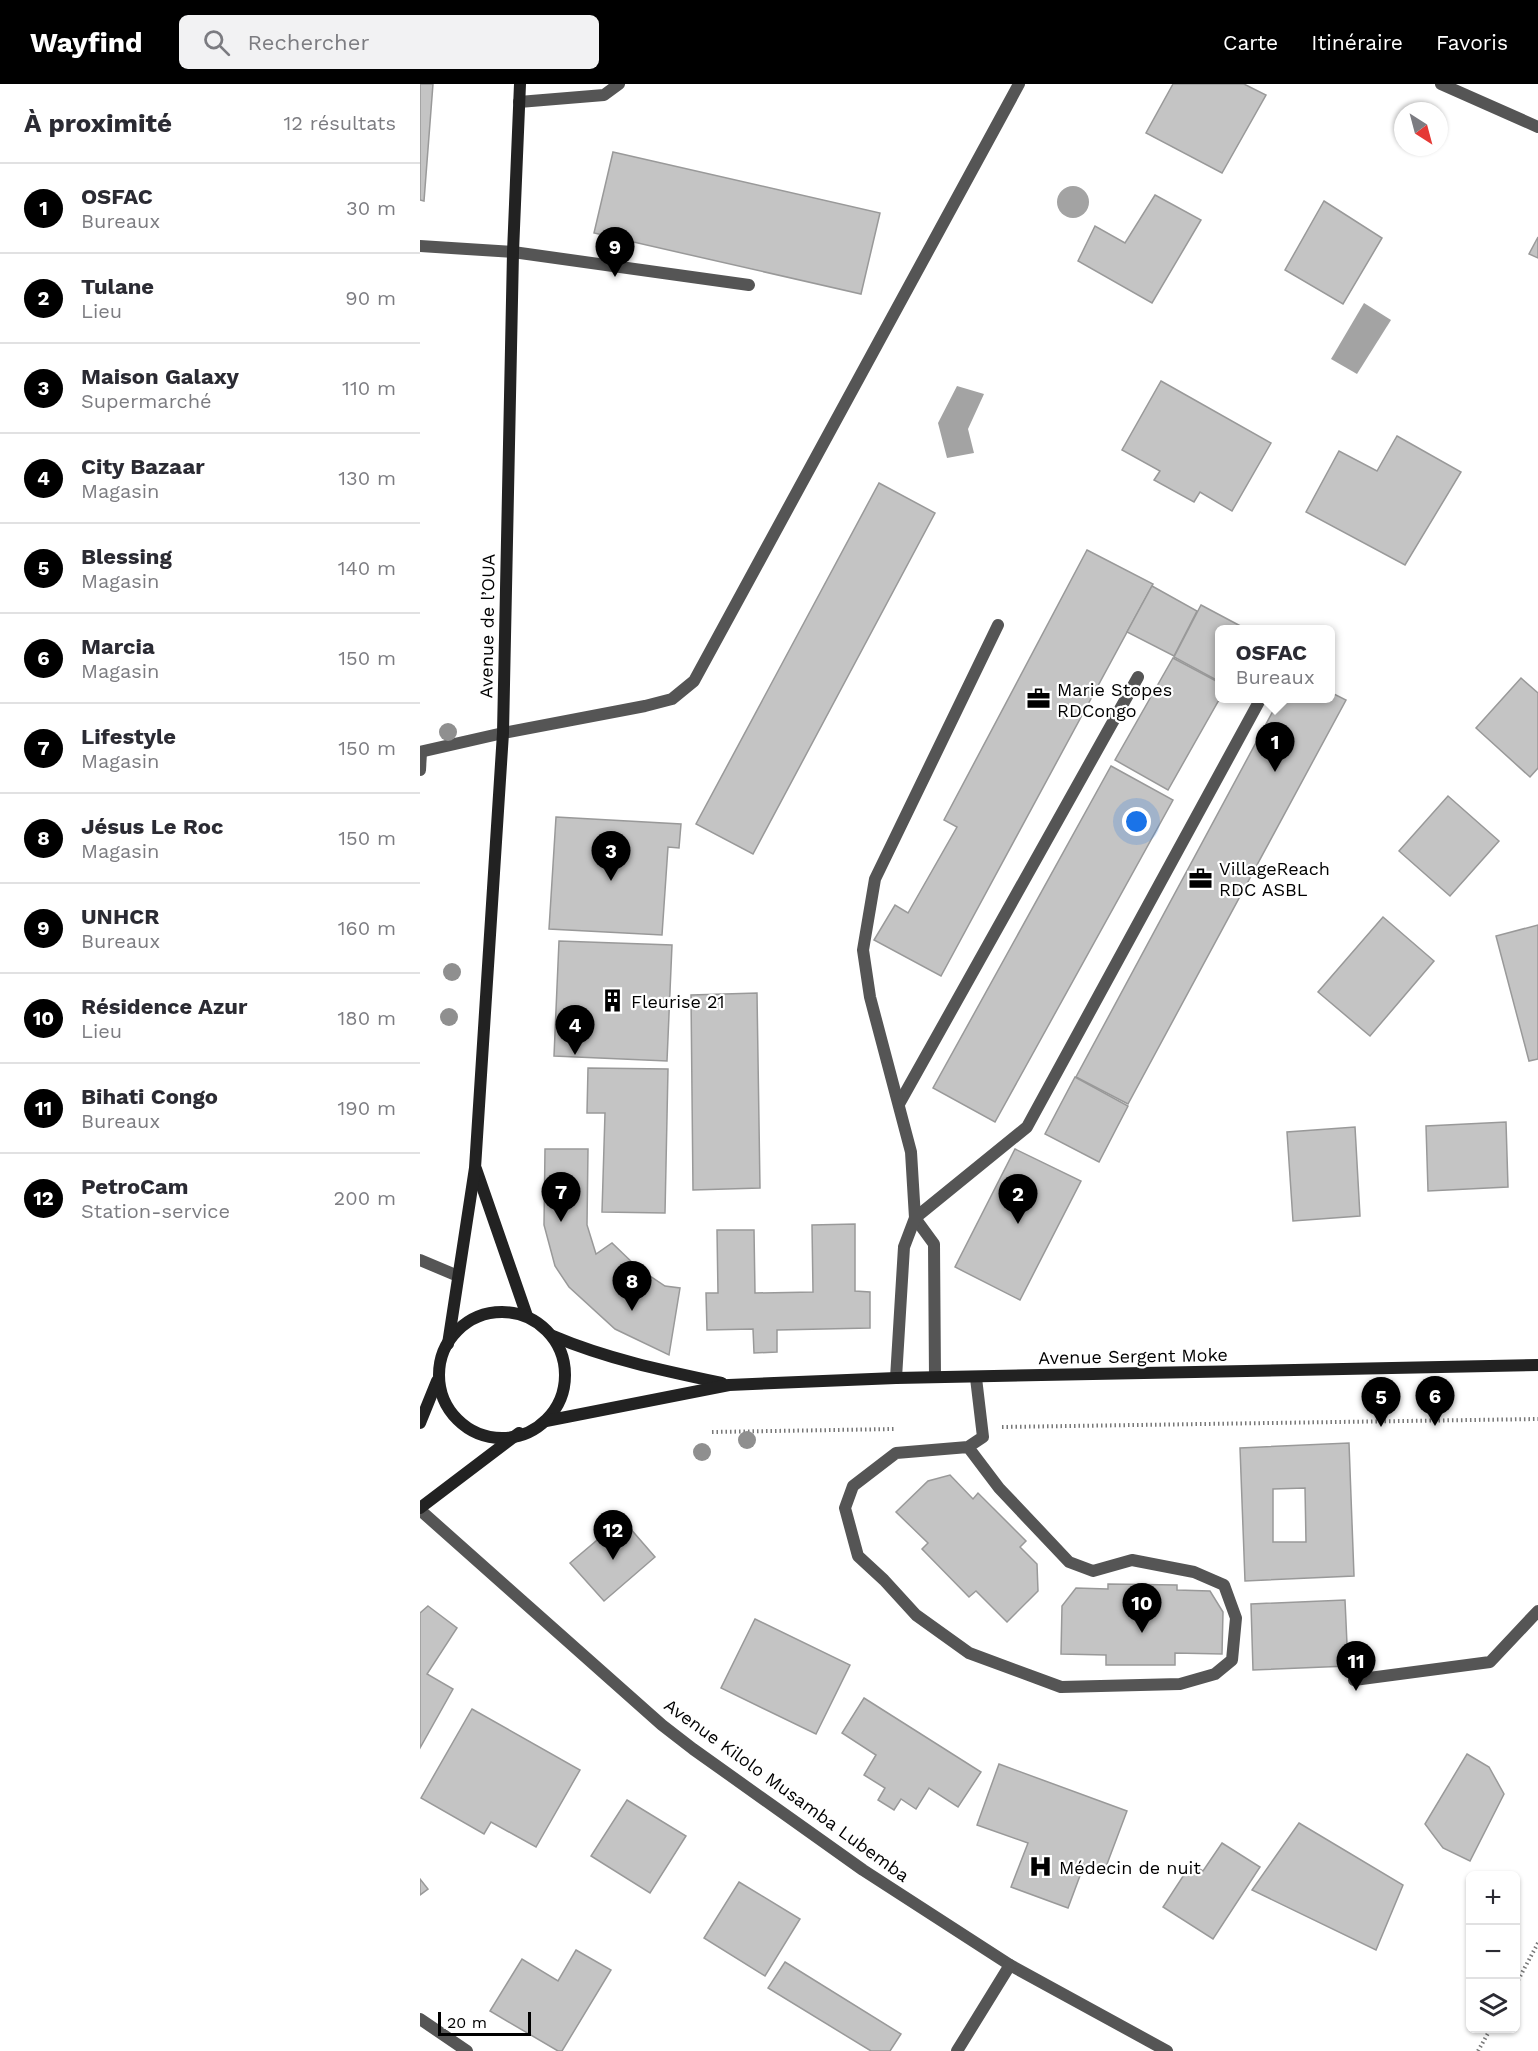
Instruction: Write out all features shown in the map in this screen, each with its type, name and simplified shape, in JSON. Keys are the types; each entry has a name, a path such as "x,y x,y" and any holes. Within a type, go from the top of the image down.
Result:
{"main road":[{"name":"Avenue de l’OUA","path":"448,1344 475,1167 503,733 513,252 520,84"},
{"name":"Avenue de l’OUA","path":"475,1167 527,1316"},
{"path":"420,1423 437,1381 448,1344 468,1321 497,1311 527,1316 542,1324 553,1336 563,1357 565,1380 559,1402 546,1420 533,1431 486,1437 462,1425 446,1406 437,1381"},
{"name":"Avenue Sergent Moke","path":"553,1336 586,1350 645,1367 729,1385"},
{"name":"Avenue Sergent Moke","path":"546,1420 729,1385 935,1377 976,1378 1538,1365"},
{"path":"420,1509 519,1433"}],"street":[{"path":"519,102 604,95 619,84"},
{"path":"420,770 421,752 672,699 694,681 1020,84"},
{"path":"1441,84 1538,127"},
{"path":"420,246 513,252 749,285"},
{"path":"896,1378 904,1247 915,1218 911,1152 865,974 863,950 875,879 998,625"},
{"path":"899,1104 1138,677"},
{"path":"915,1218 1027,1127 1259,703"},
{"path":"915,1218 934,1244 935,1377"},
{"path":"420,1260 458,1276"},
{"path":"968,1447 999,1488 1069,1562 1093,1571 1132,1560 1194,1572 1224,1585 1236,1618 1232,1660 1215,1674 1180,1684 1060,1687 969,1653 916,1615 858,1556 844,1508 853,1486 896,1453 968,1447 983,1437 976,1378"},
{"name":"Avenue Kilolo Musamba Lubemba","path":"420,1509 662,1725 693,1749 863,1870 1010,1965 1167,2051"},
{"path":"1354,1680 1490,1662 1538,1611"},
{"path":"957,2051 1010,1965"},
{"path":"420,2019 467,2051"}],"path":[{"path":"983,1427 1538,1419"},
{"path":"712,1432 900,1429"},
{"path":"1518,1979 1538,1943"},
{"path":"1478,2051 1488,2033"}],"shaded area":[{"path":"1073,186 1085,190 1089,202 1085,214 1073,218 1061,214 1057,202 1061,190"},
{"path":"1364,303 1391,320 1357,374 1331,359"},
{"path":"957,386 984,394 968,429 974,453 947,458 938,423"}],"building":[{"path":"420,84 433,84 424,201 420,200"},
{"path":"1173,84 1244,84 1266,95 1222,173 1146,133"},
{"path":"613,152 880,213 861,294 594,233"},
{"path":"1155,195 1201,220 1152,303 1078,261 1095,226 1125,243"},
{"path":"1324,201 1382,238 1343,304 1285,270"},
{"path":"1538,237 1538,258 1529,254"},
{"path":"1161,381 1271,443 1232,511 1200,492 1194,502 1154,480 1160,471 1122,450"},
{"path":"1397,436 1461,472 1405,565 1306,512 1339,451 1377,471"},
{"path":"879,483 935,513 753,854 696,824"},
{"path":"1087,550 1153,584 941,976 874,940 895,905 908,913 957,827 944,820"},
{"path":"1152,586 1197,611 1174,656 1127,632"},
{"path":"1201,605 1239,625 1215,625 1215,679 1174,657"},
{"path":"1173,658 1215,680 1215,703 1217,703 1168,790 1115,760"},
{"path":"1521,678 1538,693 1538,768 1530,777 1476,728"},
{"path":"1335,694 1346,700 1128,1104 1076,1077 1277,703 1335,703"},
{"path":"1111,766 1173,800 995,1122 933,1088"},
{"path":"1448,796 1499,841 1450,896 1399,851"},
{"path":"556,817 681,824 679,848 668,847 662,935 549,929"},
{"path":"1383,917 1434,961 1370,1036 1318,992"},
{"path":"1538,925 1538,1059 1529,1061 1496,936"},
{"name":"Fleurise 21","path":"559,941 672,945 667,1061 554,1056"},
{"path":"757,993 760,1188 693,1190 691,995"},
{"path":"588,1068 668,1069 665,1213 602,1212 605,1113 587,1113"},
{"path":"1075,1077 1128,1106 1099,1162 1045,1134"},
{"path":"1506,1122 1508,1187 1428,1191 1426,1126"},
{"path":"1355,1127 1360,1216 1293,1221 1287,1132"},
{"path":"545,1149 588,1149 587,1225 596,1254 612,1243 638,1268 665,1286 680,1288 669,1355 615,1329 569,1287 555,1266 544,1225"},
{"path":"1015,1149 1081,1181 1020,1300 955,1267"},
{"path":"855,1224 855,1291 870,1292 870,1328 777,1330 777,1352 754,1353 753,1329 707,1330 706,1293 718,1293 717,1230 754,1230 755,1293 813,1292 812,1225"},
{"path":"1349,1443 1354,1576 1245,1581 1240,1448","holes":["1305,1488 1306,1542 1273,1542 1273,1489"]},
{"path":"950,1475 973,1499 978,1493 1026,1541 1020,1547 1037,1564 1038,1591 1007,1622 976,1591 969,1597 922,1549 928,1543 896,1512 928,1481"},
{"path":"622,1519 655,1557 604,1601 570,1563"},
{"path":"1108,1584 1177,1585 1177,1590 1210,1591 1223,1612 1222,1654 1175,1653 1175,1665 1106,1665 1106,1655 1061,1654 1062,1606 1076,1588 1108,1589"},
{"path":"1345,1600 1348,1666 1253,1670 1251,1604"},
{"path":"428,1606 457,1628 427,1674 453,1689 420,1748 420,1613"},
{"path":"755,1619 850,1665 816,1734 721,1688"},
{"path":"864,1698 981,1772 958,1807 929,1788 916,1809 901,1799 894,1810 878,1800 885,1788 864,1775 876,1755 842,1733"},
{"path":"472,1709 580,1770 536,1847 491,1822 484,1834 421,1798"},
{"path":"1467,1754 1489,1767 1504,1794 1470,1861 1443,1848 1425,1824"},
{"path":"999,1764 1127,1811 1104,1872 1084,1865 1068,1908 1011,1887 1028,1843 977,1825"},
{"path":"627,1800 686,1836 650,1893 591,1856"},
{"path":"1299,1823 1403,1885 1376,1950 1252,1890"},
{"path":"1222,1843 1260,1867 1213,1939 1163,1907 1191,1864 1203,1871"},
{"path":"420,1879 428,1889 420,1895"},
{"path":"739,1882 800,1919 765,1976 704,1938"},
{"path":"576,1950 611,1970 562,2051 558,2051 490,2011 522,1959 558,1981"},
{"path":"785,1962 901,2034 890,2051 871,2051 768,1988"}],"place":[{"name":"UNHCR","path":"615,277"},
{"name":"Marie Stopes RDCongo","path":"1039,699"},
{"name":"OSFAC","path":"1275,772"},
{"name":"VillageReach RDC ASBL","path":"1201,878"},
{"name":"Maison Galaxy","path":"611,881"},
{"name":"Fleurise 21","path":"613,1001"},
{"name":"City Bazaar","path":"575,1055"},
{"name":"Lifestyle","path":"561,1222"},
{"name":"Tulane","path":"1018,1224"},
{"name":"Jésus Le Roc","path":"632,1311"},
{"name":"Marcia","path":"1435,1426"},
{"name":"Blessing","path":"1381,1427"},
{"name":"PetroCam","path":"613,1560"},
{"name":"Résidence Azur","path":"1142,1633"},
{"name":"Bihati Congo","path":"1356,1691"},
{"name":"Médecin de nuit","path":"1041,1867"}]}
